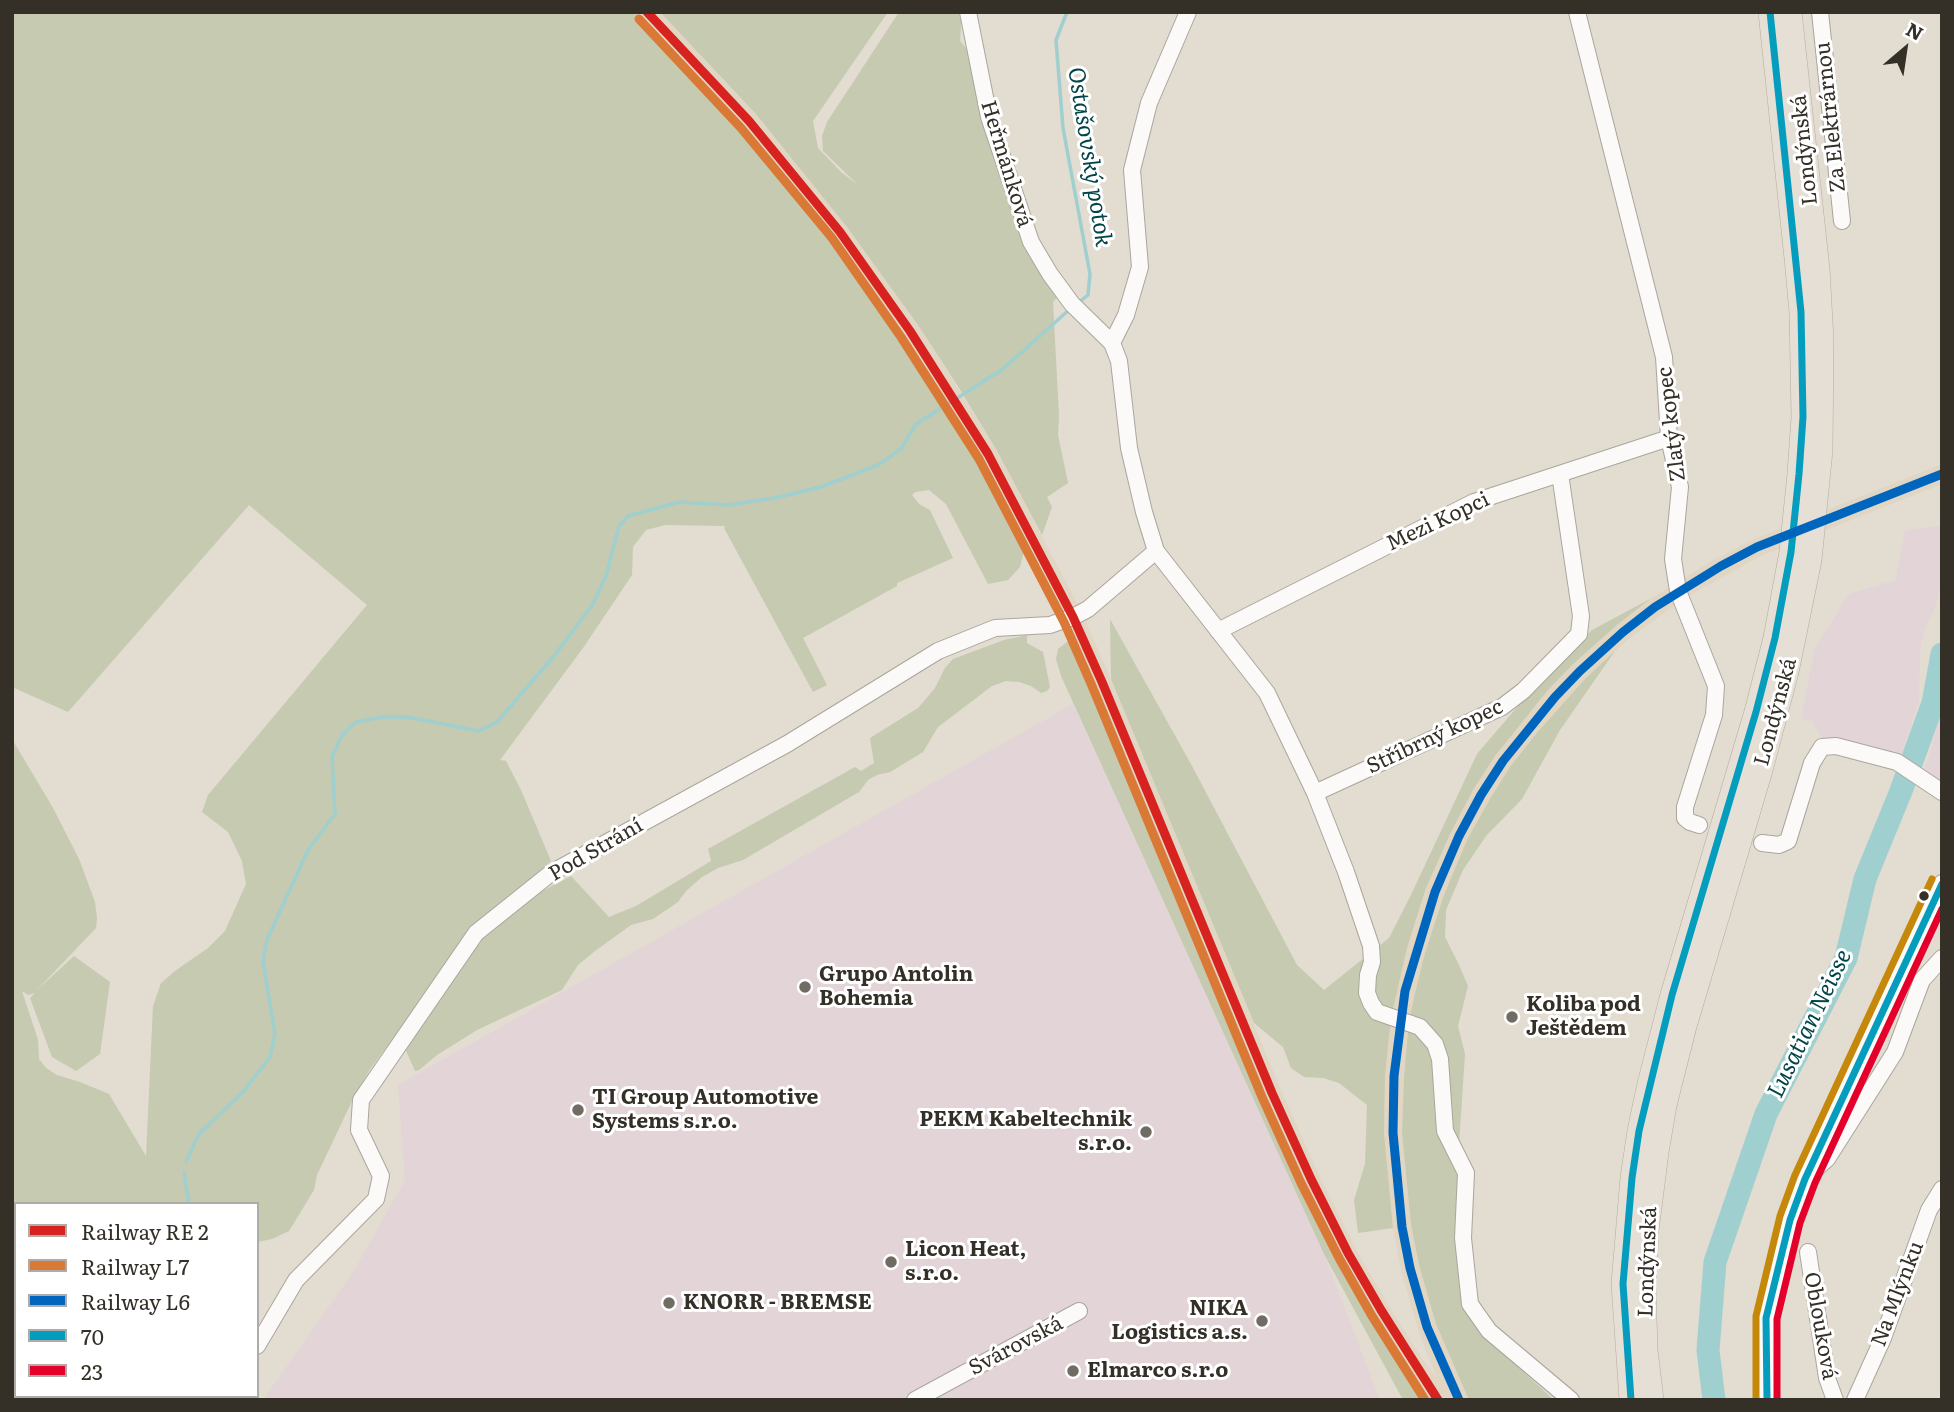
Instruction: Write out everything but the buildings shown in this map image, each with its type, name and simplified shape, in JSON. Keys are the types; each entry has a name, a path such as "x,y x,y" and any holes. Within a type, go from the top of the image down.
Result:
{"highway":[{"name":"Londýnská","path":"1631,1400 1623,1284 1639,1131 1672,995 1756,712 1775,638 1791,552 1799,474 1803,417 1801,312 1770,12"},
{"name":"Londýnská","path":"1652,1400 1644,1315 1645,1259 1652,1186 1665,1105 1685,1026 1761,770 1787,672 1810,560 1821,450 1822,340 1818,269 1790,12"}],"street":[{"name":"Heřmánková","path":"968,12 989,117 1031,242 1072,304 1112,343"},
{"path":"1188,12 1149,103 1132,170 1140,267 1126,316 1112,343 1119,361 1129,448 1144,512 1156,551 1267,693 1315,793 1371,946 1373,962 1368,975 1367,993 1371,1003 1377,1012 1420,1027 1435,1044 1440,1059 1446,1131 1466,1173 1463,1237 1471,1304 1489,1331 1571,1400"},
{"name":"Zlatý kopec","path":"1577,12 1664,357 1669,438 1680,487 1673,559 1678,591 1716,686 1714,715 1685,807 1685,818 1699,825"},
{"name":"Za Elektrárnou","path":"1819,12 1842,221"},
{"name":"Mezi Kopci","path":"1218,631 1474,502 1669,438"},
{"name":"Stříbrný kopec","path":"1315,793 1502,708 1523,691 1579,634 1581,616 1560,474"},
{"name":"Pod Strání","path":"259,1343 296,1280 376,1199 381,1176 359,1130 361,1100 476,933 551,873 787,744 938,651 995,628 1050,625 1073,617 1088,609 1156,551"},
{"path":"1762,843 1779,845 1788,841 1812,763 1822,747 1836,746 1897,762 1942,792"},
{"path":"1767,1400 1766,1318 1790,1220 1805,1179 1942,883"},
{"path":"1805,1179 1827,1159 1895,1052 1922,980 1942,958"},
{"name":"Na Mlýnku","path":"1855,1400 1883,1338 1930,1210 1942,1189"},
{"name":"Oblouková","path":"1808,1252 1828,1378 1835,1400"},
{"name":"Svárovská","path":"915,1400 1079,1311"}],"shaded area":[{"path":"634,12 660,12 756,114 847,227 918,325 996,449 1082,613 1319,1175 1356,1249 1389,1306 1437,1378 1418,1330 1401,1270 1393,1228 1384,1133 1385,1076 1391,1018 1407,948 1426,888 1473,790 1495,756 1548,690 1573,664 1650,599 1754,539 1942,464 1942,484 1761,556 1683,599 1629,639 1586,678 1467,840 1444,895 1415,993 1409,1021 1402,1133 1411,1225 1419,1265 1436,1324 1469,1400 1427,1400 1340,1258 1302,1183 1264,1097 1065,620 1026,543 950,409 867,286 794,188 742,127"},
{"path":"1942,525 1940,589 1920,649 1919,700 1901,757 1877,747 1823,739 1812,721 1801,719 1815,648 1849,594 1896,580 1905,531"},
{"path":"1942,701 1942,786 1923,776"},
{"path":"1073,704 1324,1254 1380,1400 263,1400 354,1271 405,1180 398,1085"}],"green space":[{"path":"12,12 634,12 742,127 832,238 950,409 1026,543 1020,567 1008,580 988,584 946,504 929,490 915,492 912,495 919,504 930,510 953,558 897,583 897,586 803,638 827,685 813,692 725,526 665,525 646,530 633,547 632,575 583,648 500,760 506,761 521,790 551,861 535,875 424,997 370,1069 317,1175 314,1190 289,1231 259,1242 259,1202 14,1202 14,1266 12,1264 12,739 53,808 79,859 95,902 97,918 96,928 36,991 74,956 110,982 100,1054 76,1071 52,1057 30,998 35,993 28,995 22,991 38,1040 39,1059 57,1075 109,1094 146,1156 153,1006 161,983 208,948 225,931 246,884 242,861 228,832 202,812 208,795 367,605 249,505 68,712 12,687"},
{"path":"660,12 888,12 813,121 818,148 858,185 823,151 822,136 827,122 899,12 962,12 960,41 966,48 1014,222 1030,255 1058,296 1053,302 1058,435 1068,483 1047,497 1052,507 1042,535 996,449 959,388 918,325 847,227 756,114"},
{"path":"1650,599 1573,664 1548,690 1495,756 1451,832 1426,888 1407,948 1391,1018 1385,1076 1384,1133 1393,1228 1358,1233 1354,1200 1365,1164 1367,1105 1339,1083 1323,1078 1304,1077 1291,1068 1283,1047 1254,1023 1111,679 1110,619 1192,766 1297,965 1324,990 1389,938 1477,754 1542,678 1592,630"},
{"path":"1027,635 1027,643 1043,652 1050,687 1047,691 1041,693 1019,682 1006,681 992,686 938,727 923,752 890,772 868,780 859,792 743,860 718,868 702,877 678,902 653,919 631,925 595,951 578,965 562,990 477,1030 415,1071 404,1046 479,942 492,928 535,895 571,876 609,917 636,906 711,861 708,849 855,767 861,771 874,763 870,738 918,708 935,688 953,659 1004,640"},
{"path":"1072,638 1302,1183 1340,1258 1427,1400 1403,1400 1324,1254 1061,676 1056,659 1058,649"},
{"path":"1615,651 1560,730 1522,799 1486,836 1463,870 1446,910 1445,937 1468,986 1458,1026 1465,1054 1457,1175 1463,1300 1482,1334 1554,1400 1469,1400 1436,1324 1411,1225 1402,1133 1409,1021 1425,953 1444,895 1467,840 1510,767 1586,678"},
{"path":"114,1398 223,1398 222,1400 112,1400"}],"waterway":[{"name":"Ostašovský potok","path":"1067,12 1056,40 1063,128 1090,274 1088,295 1078,303"},
{"name":"Ostašovský potok","path":"186,1162 199,1134 243,1092 270,1057 275,1034 263,961 267,940 308,850 335,814 332,757 342,735 356,722 382,717 407,717 479,731 497,722 554,656 593,604 606,576 619,526 628,516 680,502 728,505 774,498 821,487 878,465 901,449 916,424 1003,369 1070,309"},
{"name":"Lusatian Neisse","path":"1714,1400 1708,1350 1715,1262 1766,1114 1846,958 1865,879 1933,703 1942,654"},
{"name":"Ostašovský potok","path":"184,1172 189,1202"}],"transit line":[{"path":"647,12 749,121 840,232 910,331 988,454 1073,617 1102,682 1272,1093 1311,1179 1348,1253 1438,1400"},
{"name":"70","path":"1631,1400 1623,1284 1639,1131 1672,995 1756,712 1775,638 1791,552 1799,474 1803,417 1801,312 1770,12"},
{"path":"1756,1400 1756,1316 1780,1216 1795,1175 1932,879"},
{"name":"70","path":"1767,1400 1766,1318 1790,1220 1805,1179 1942,884"},
{"name":"23","path":"1777,1400 1777,1319 1800,1223 1815,1183 1942,909"}],"rail line":[{"name":"L7","path":"639,19 741,128 832,238 901,337 979,459 1064,622 1262,1097 1301,1183 1372,1316 1425,1400"},
{"name":"L6","path":"1459,1400 1427,1327 1410,1268 1402,1227 1393,1133 1394,1076 1405,991 1435,892 1459,836 1503,761 1555,697 1623,632 1655,607 1757,547 1942,474"}],"place":[{"name":"Grupo Antolin Bohemia","path":"805,987"},
{"name":"Koliba pod Ještědem","path":"1512,1017"},
{"name":"TI Group Automotive Systems s.r.o.","path":"578,1110"},
{"name":"PEKM Kabeltechnik s.r.o.","path":"1146,1132"},
{"name":"Licon Heat, s.r.o.","path":"891,1262"},
{"name":"KNORR - BREMSE","path":"669,1303"},
{"name":"NIKA Logistics a.s.","path":"1262,1321"},
{"name":"Elmarco s.r.o","path":"1073,1371"}]}
